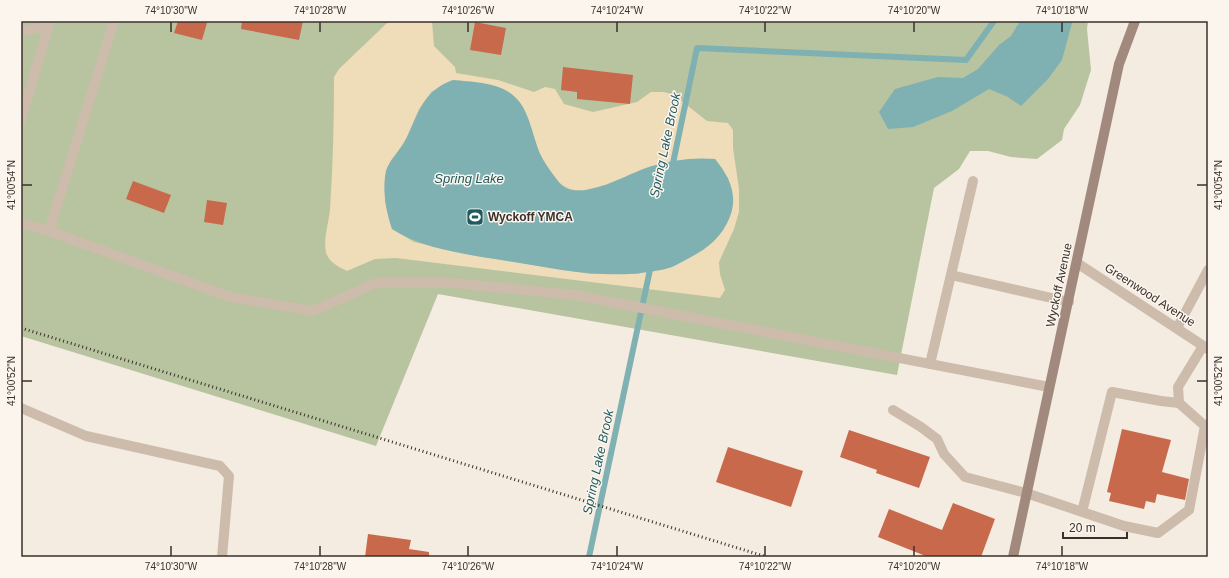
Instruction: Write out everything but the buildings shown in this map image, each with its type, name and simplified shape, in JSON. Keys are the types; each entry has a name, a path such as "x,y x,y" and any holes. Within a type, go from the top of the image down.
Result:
{"main road":[{"name":"Wyckoff Avenue","path":"1013,557 1119,64 1135,21"}],"street":[{"path":"49,231 114,21"},
{"path":"21,31 49,24"},
{"path":"21,120 49,24"},
{"path":"930,364 973,181"},
{"path":"21,223 49,231 230,297 313,311 376,282 453,283 575,294 1049,387"},
{"name":"Greenwood Avenue","path":"1077,264 1205,347"},
{"path":"1177,328 1208,270"},
{"path":"951,276 1069,302"},
{"path":"1179,402 1178,387 1205,347"},
{"path":"893,410 921,427 937,439 944,454 965,477 1026,493 1082,512 1124,526 1158,533 1189,510 1205,426 1179,402 1161,402 1112,392 1082,512"},
{"path":"21,408 86,436 220,466 229,476 222,557"}],"green space":[{"name":"Wyckoff YMCA","path":"21,21 1088,21 1087,29 1091,70 1080,105 1064,129 1062,140 1037,159 1011,157 988,151 970,151 959,169 934,188 897,375 438,294 376,446 21,336"}],"sand":[{"path":"393,21 432,21 434,46 455,67 456,73 498,80 534,92 545,87 555,89 564,104 593,112 637,102 651,92 664,92 674,95 707,121 728,123 733,130 733,148 739,189 739,212 734,229 719,262 720,274 725,290 720,298 396,258 375,259 347,271 334,264 327,256 325,242 331,192 334,77 339,69 386,24","holes":["432,91 527,117 546,166 553,176 562,184 572,189 585,190 715,159 728,178 733,200 639,274 590,274 482,257 414,242 392,229 385,202 386,171 407,137 419,109"]}],"water":[{"path":"1020,21 1071,21 1072,23 1062,60 1048,79 1021,106 1008,97 989,89 952,111 913,127 888,129 879,112 895,89 938,77 963,78 978,69 999,45 1011,36"},
{"name":"Spring Lake","path":"453,80 478,82 495,86 510,93 516,98 524,109 543,160 559,182 568,189 578,191 588,190 610,183 642,169 668,162 691,159 715,159 726,175 732,190 733,207 726,225 715,240 707,247 675,266 655,271 618,274 599,274 563,270 463,254 433,247 405,236 392,229 386,208 384,186 387,167 404,143 427,98 442,85"}],"waterway":[{"name":"Spring Lake Brook","path":"672,168 697,48 966,60 994,21"},
{"name":"Spring Lake Brook","path":"589,557 651,265"}],"railway":[{"path":"21,328 767,557"}],"place":[{"name":"Wyckoff YMCA","path":"475,217"}]}
